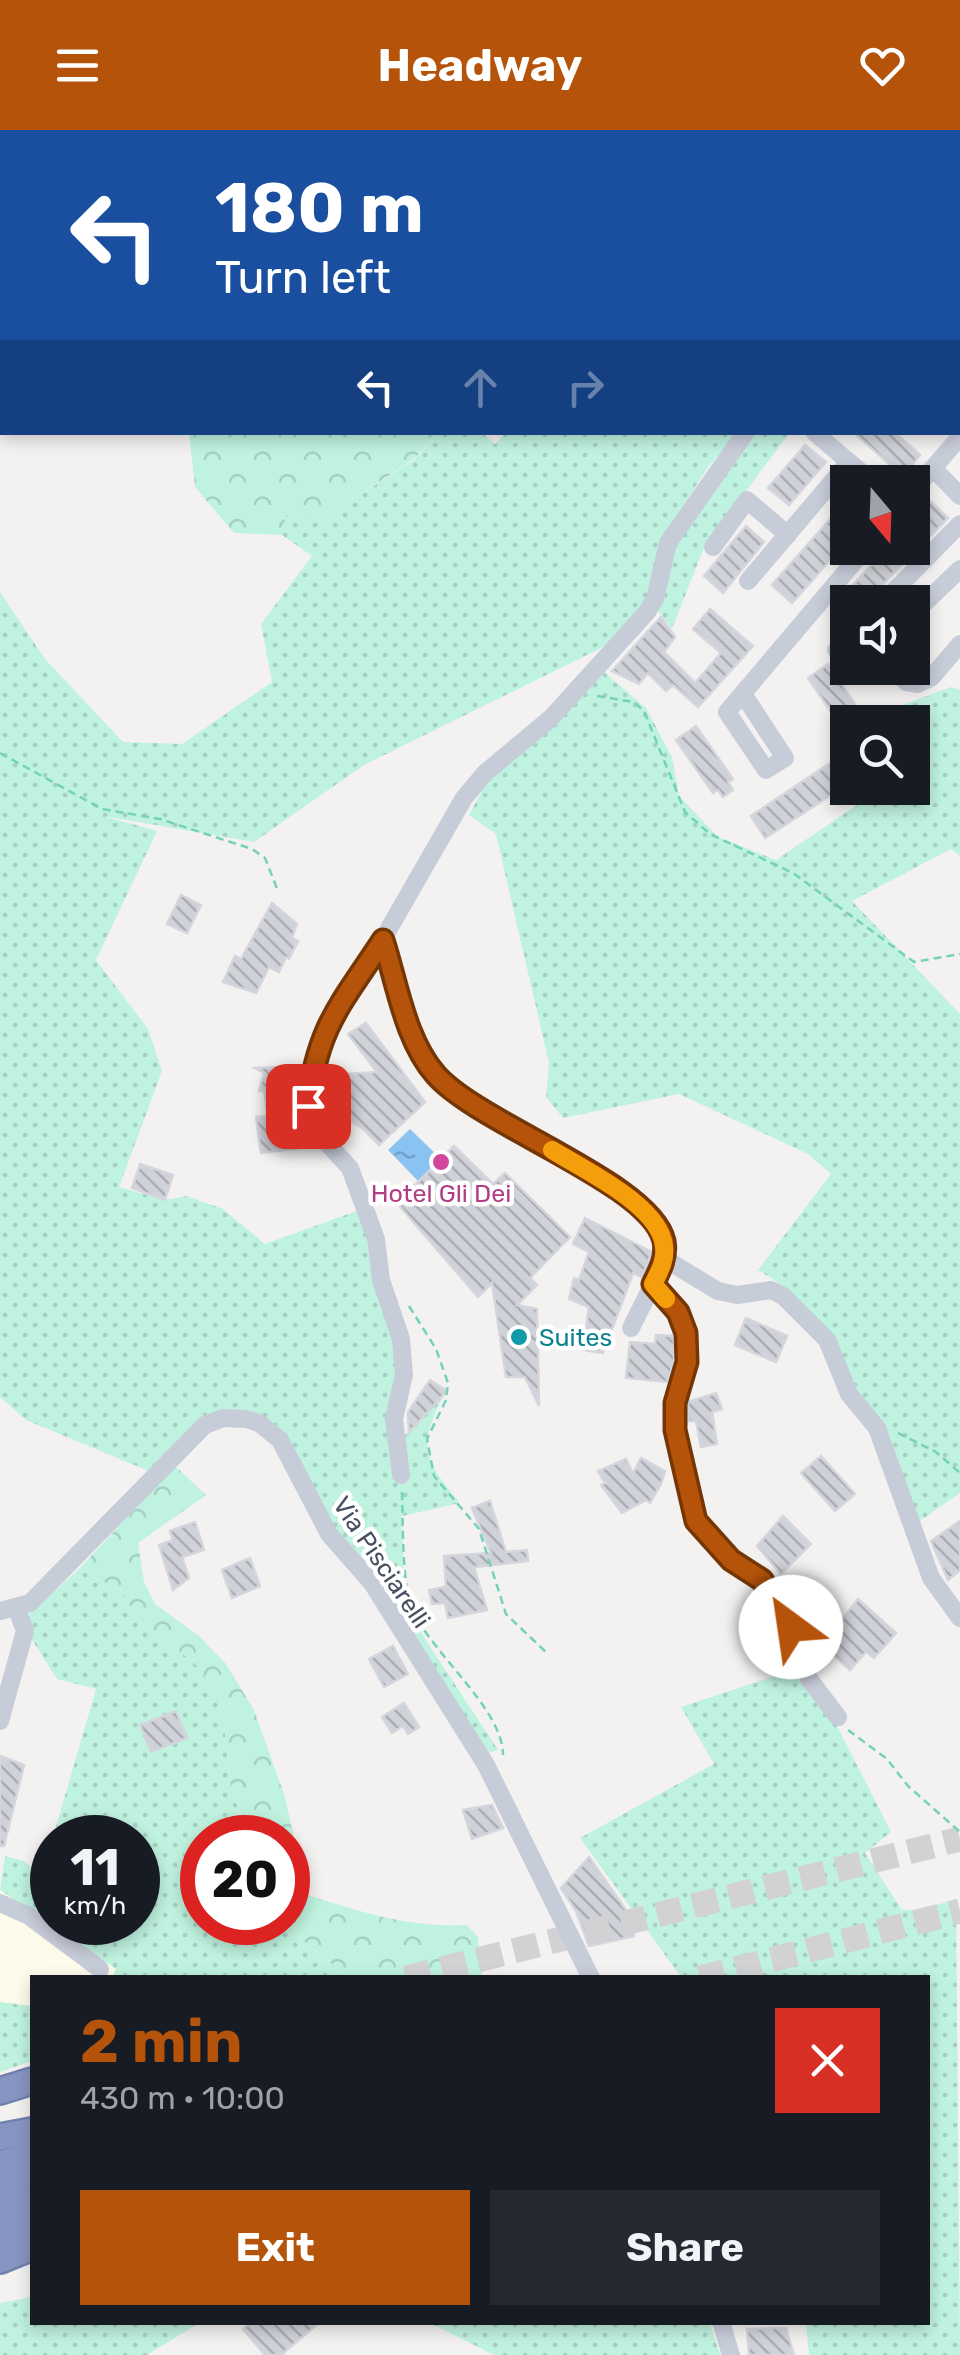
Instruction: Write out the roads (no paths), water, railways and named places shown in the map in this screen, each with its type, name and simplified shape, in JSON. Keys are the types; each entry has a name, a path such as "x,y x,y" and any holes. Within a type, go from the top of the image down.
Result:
{"highway":[{"path":"0,2091 30,2081"},
{"path":"0,2127 30,2123"},
{"path":"0,2137 30,2131"},
{"path":"0,2150 30,2142"},
{"path":"0,2164 30,2156"},
{"path":"0,2176 30,2168"},
{"path":"0,2186 30,2178"},
{"path":"0,2200 30,2192"},
{"path":"0,2212 30,2204"},
{"path":"0,2225 30,2216"},
{"path":"0,2236 30,2227"},
{"path":"0,2248 30,2239"},
{"path":"0,2260 30,2247"}],"street":[{"path":"402,1475 394,1419 404,1376 401,1338 382,1280 376,1239 350,1168 314,1129 308,1106 316,1058 336,1006 383,940 464,798 484,774 577,690 647,612 675,530 744,435"},
{"path":"818,435 853,465"},
{"path":"930,471 960,438"},
{"path":"748,581 849,462"},
{"path":"933,468 960,496"},
{"path":"714,548 747,500 788,535"},
{"path":"900,585 960,524"},
{"path":"742,694 852,565"},
{"path":"930,598 960,569"},
{"path":"930,678 960,644"},
{"path":"383,940 410,1029 434,1073 461,1099 638,1206 662,1236 664,1259 631,1328"},
{"path":"664,1259 718,1291 737,1294 771,1290 783,1296 827,1340 849,1394 877,1428 931,1578 960,1618"},
{"path":"653,1284 678,1312 686,1333 687,1362 675,1403 675,1430 696,1521 731,1560 771,1591 791,1627 809,1679 838,1717"},
{"name":"Via Pisciarelli","path":"9,1610 30,1603 205,1425 222,1418 259,1423 280,1440 329,1534 372,1583 496,1786 590,1975"},
{"path":"0,1721 25,1632 9,1610"},
{"path":"0,1903 29,1916 100,1969"},
{"path":"721,2325 731,2355"}],"water":[{"path":"410,1129 441,1159 419,1182 388,1150"}],"tunnel":[{"path":"418,1975 960,1839"},
{"path":"712,1975 960,1911"}],"place":[{"name":"Hotel Gli Dei","path":"441,1162"},
{"name":"Suites","path":"519,1337"}]}
